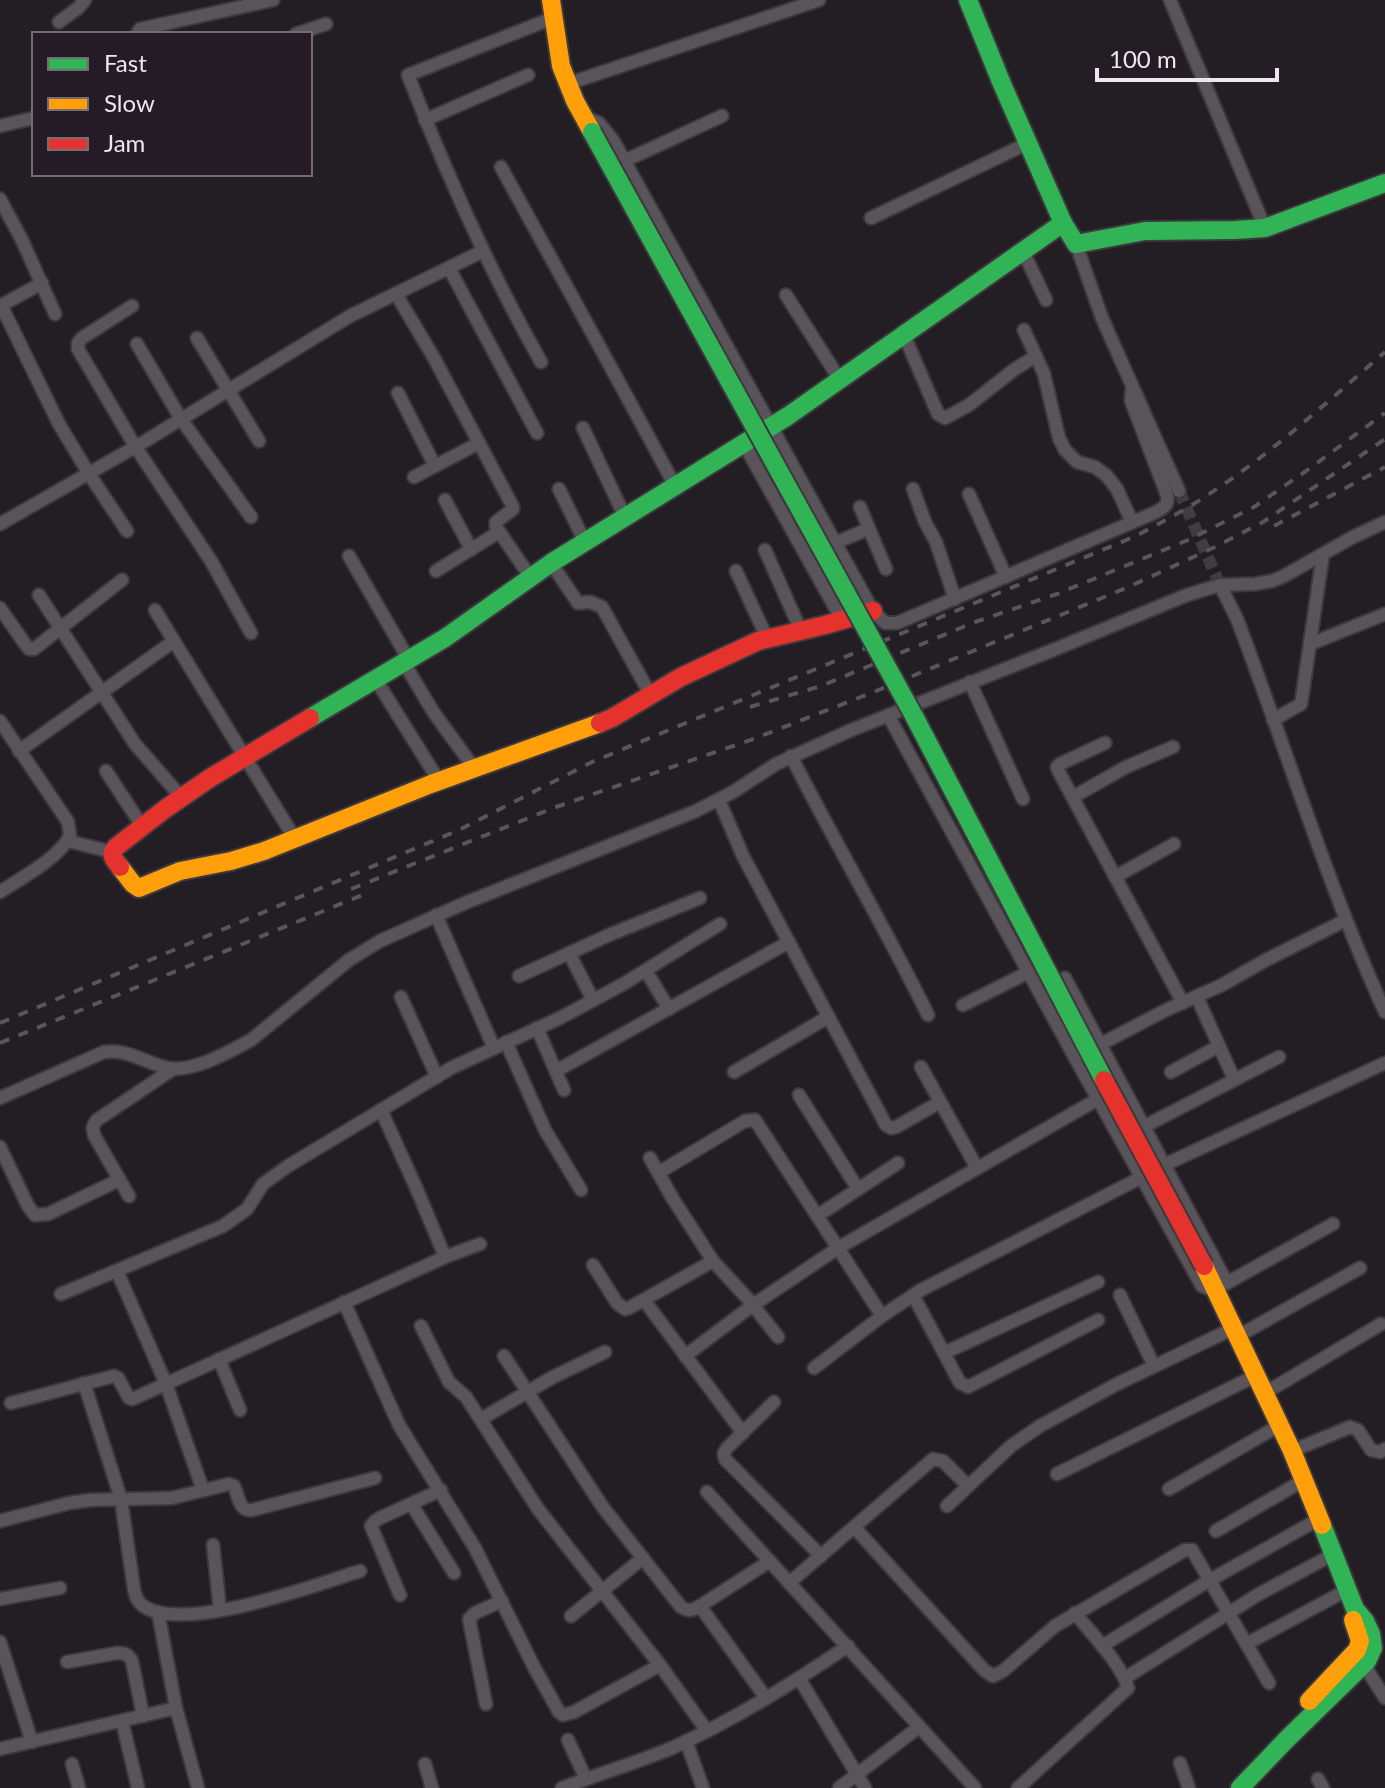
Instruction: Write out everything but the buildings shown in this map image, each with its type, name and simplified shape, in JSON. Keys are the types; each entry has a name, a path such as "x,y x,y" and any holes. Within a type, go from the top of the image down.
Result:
{"street":[{"path":"59,22 85,0"},
{"path":"138,32 140,29 273,0"},
{"path":"567,84 819,0"},
{"path":"968,0 1063,223 1076,244 1102,318 1179,491"},
{"path":"1170,0 1265,228"},
{"path":"541,362 483,251 408,75 552,9 557,50 567,84 907,702 1077,1030 1204,1266 1221,1286"},
{"path":"302,32 326,24"},
{"path":"425,120 528,75"},
{"path":"624,161 722,116"},
{"path":"0,126 32,118"},
{"path":"588,124 599,123 606,129 881,621 890,625 955,599 1163,508 1168,501 1131,401 1132,387"},
{"path":"871,218 1028,143"},
{"path":"501,167 675,486"},
{"path":"1076,244 1146,231 1244,231 1265,228 1385,183"},
{"path":"0,199 55,314"},
{"path":"112,852 142,826 245,757 445,638 551,563 772,427 1063,223"},
{"path":"0,524 89,474 350,316 483,251"},
{"path":"1023,251 1046,300"},
{"path":"449,268 537,433"},
{"path":"42,283 0,305 44,397 127,531"},
{"path":"396,294 434,358 513,509 496,522 499,532 531,578"},
{"path":"786,295 840,380"},
{"path":"132,306 82,338 78,349 135,446 211,561 251,633"},
{"path":"1024,330 1044,374 1059,438 1065,450 1071,458 1106,475 1117,489 1132,522"},
{"path":"904,335 938,414 945,418 969,405 1036,356"},
{"path":"197,338 259,441"},
{"path":"137,344 181,419 251,517"},
{"path":"398,393 435,466"},
{"path":"583,428 625,517"},
{"path":"414,477 479,443"},
{"path":"744,444 842,620"},
{"path":"559,489 585,542"},
{"path":"913,489 936,542 955,599"},
{"path":"969,494 1006,577"},
{"path":"445,500 471,549"},
{"path":"860,507 886,569"},
{"path":"129,1196 92,1130 97,1120 173,1069 193,1066 251,1040 365,949 436,915 669,823 719,800 791,756 888,715 1187,595 1220,585 1272,581 1385,522"},
{"path":"835,543 868,529"},
{"path":"436,571 499,532"},
{"path":"765,550 801,631"},
{"path":"1273,720 1301,704 1323,554"},
{"path":"349,556 434,713 474,768"},
{"path":"551,563 578,603 590,602 602,607 650,694"},
{"path":"736,571 767,638"},
{"path":"0,608 29,649 34,649 122,580"},
{"path":"1220,585 1237,619 1346,920 1385,1012"},
{"path":"39,595 135,744 182,798"},
{"path":"155,610 295,839"},
{"path":"112,852 116,863 139,888 180,871 243,858 439,781 612,718 650,694 742,647 873,611"},
{"path":"1310,644 1385,614"},
{"path":"19,751 174,641"},
{"path":"376,680 439,781"},
{"path":"970,682 1023,799"},
{"path":"888,715 1197,1280 1209,1289 1221,1286 1333,1224"},
{"path":"0,721 68,822 70,830 68,841 53,855 0,892"},
{"path":"1105,743 1057,767 1183,1003"},
{"path":"1073,797 1126,767 1173,747"},
{"path":"791,756 928,1015"},
{"path":"106,771 142,826"},
{"path":"719,800 743,856 888,1128 896,1127 940,1102"},
{"path":"68,841 112,852"},
{"path":"1115,877 1174,844"},
{"path":"519,976 700,898"},
{"path":"436,915 500,1045 581,1190"},
{"path":"1101,1044 1346,920"},
{"path":"61,1294 231,1221 247,1209 263,1184 274,1175 381,1110 471,1058 537,1028 646,971 720,924"},
{"path":"556,1071 789,942"},
{"path":"569,953 593,1000"},
{"path":"646,971 669,1009"},
{"path":"963,1005 1029,972"},
{"path":"1065,978 1145,1126 1221,1286 1236,1332 1292,1451 1355,1609 1371,1634 1369,1653 1385,1698"},
{"path":"401,997 437,1077"},
{"path":"1197,997 1234,1079"},
{"path":"734,1072 828,1017"},
{"path":"537,1028 564,1090"},
{"path":"1171,1072 1219,1046"},
{"path":"0,1098 104,1052 126,1053 173,1069"},
{"path":"1145,1126 1279,1057"},
{"path":"1164,1165 1385,1063"},
{"path":"921,1067 977,1168"},
{"path":"799,1095 858,1189"},
{"path":"685,1356 753,1305 838,1248 1098,1099"},
{"path":"381,1110 445,1257"},
{"path":"658,1173 745,1121 755,1120 882,1316"},
{"path":"0,1147 35,1215 48,1214 119,1180"},
{"path":"650,1158 713,1261 778,1337"},
{"path":"817,1216 898,1163"},
{"path":"814,1368 913,1295 1142,1177"},
{"path":"11,1403 114,1376 125,1394 132,1399 480,1244"},
{"path":"593,1265 620,1307 629,1308 713,1261"},
{"path":"947,1506 1027,1434 1060,1414 1154,1366 1236,1332 1360,1268"},
{"path":"117,1271 166,1384 203,1490"},
{"path":"944,1353 1098,1282"},
{"path":"913,1295 960,1383 968,1387 1098,1320"},
{"path":"1120,1295 1154,1366"},
{"path":"644,1300 743,1433"},
{"path":"344,1302 399,1425 475,1548 559,1712 563,1715 589,1705 660,1665"},
{"path":"1265,1393 1381,1324"},
{"path":"421,1326 449,1382 466,1397 538,1509 660,1665 707,1731"},
{"path":"481,1419 569,1368 605,1352"},
{"path":"504,1356 602,1506 681,1607 692,1611 770,1561"},
{"path":"219,1359 240,1410"},
{"path":"1057,1474 1257,1375"},
{"path":"84,1383 121,1499 136,1597 144,1607 158,1612 188,1615 220,1610 360,1571"},
{"path":"774,1402 727,1448 725,1459 821,1556"},
{"path":"1169,1489 1280,1425"},
{"path":"1292,1451 1350,1427 1358,1430 1371,1450 1385,1449"},
{"path":"789,1583 933,1459 943,1461 968,1486"},
{"path":"0,1521 69,1503 172,1498 229,1484 234,1486 242,1507 252,1510 375,1478"},
{"path":"1216,1531 1304,1480"},
{"path":"400,1595 371,1526 380,1518 441,1490"},
{"path":"707,1492 975,1788"},
{"path":"412,1505 454,1573"},
{"path":"1102,1646 1210,1580 1319,1519"},
{"path":"854,1527 984,1670 993,1676 1075,1613 1189,1549 1195,1554 1269,1683"},
{"path":"213,1545 220,1610"},
{"path":"1125,1678 1259,1594 1332,1555"},
{"path":"571,1616 643,1558"},
{"path":"0,1599 60,1588"},
{"path":"1248,1643 1347,1590"},
{"path":"486,1704 469,1619 502,1601"},
{"path":"700,1606 766,1698"},
{"path":"158,1612 176,1708 198,1788"},
{"path":"1018,1788 1128,1688 1125,1678 1075,1613"},
{"path":"0,1642 32,1742"},
{"path":"562,1788 707,1731 848,1646"},
{"path":"67,1662 117,1653 129,1655 143,1716"},
{"path":"1227,1788 1369,1653"},
{"path":"1240,1788 1369,1653"},
{"path":"799,1678 865,1788"},
{"path":"0,1749 176,1708"},
{"path":"122,1721 138,1788"},
{"path":"839,1788 919,1727"},
{"path":"568,1740 586,1779"},
{"path":"686,1741 703,1788"},
{"path":"1180,1763 1189,1788"},
{"path":"72,1764 79,1788"},
{"path":"425,1764 432,1788"}],"tunnel":[{"path":"1179,491 1220,585"}],"railway":[{"path":"0,1023 459,830 592,762 1136,536 1230,480 1298,427 1385,352"},
{"path":"750,707 821,686 975,622 1057,594 1188,540 1254,507 1385,413"},
{"path":"351,889 556,807 756,738 1126,588 1263,522 1385,439"},
{"path":"1274,526 1385,467"},
{"path":"0,1043 370,892"}],"traffic: fast":[{"path":"968,0 1063,223 1076,244 1145,231 1265,228 1385,183"},
{"path":"592,132 914,716 1104,1080"},
{"path":"310,718 445,638 551,563 788,416 1063,223"},
{"path":"1240,1788 1367,1661 1373,1648 1371,1634 1355,1609 1322,1525"}],"traffic: slow":[{"path":"551,0 561,66 592,132"},
{"path":"120,867 139,888 180,871 231,861 600,723"},
{"path":"1204,1266 1292,1451 1322,1525"},
{"path":"1309,1701 1357,1650 1360,1641 1353,1620"}],"traffic: jam":[{"path":"600,723 681,677 758,641 873,611"},
{"path":"120,867 114,860 116,847 210,778 310,718"},
{"path":"1104,1080 1204,1266"}]}
